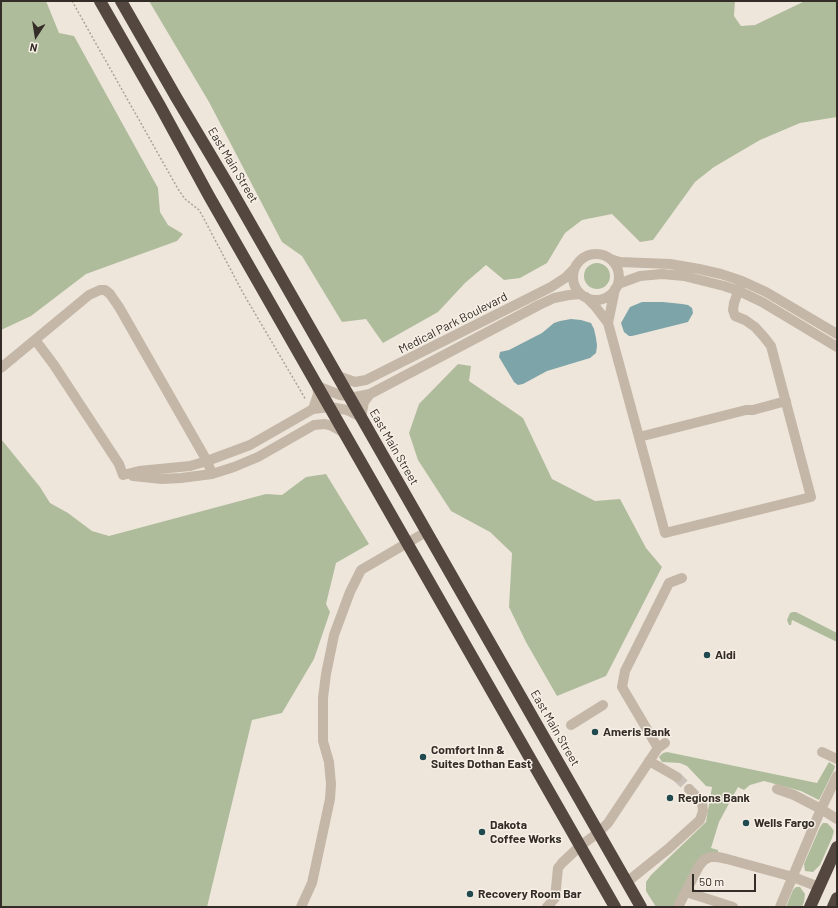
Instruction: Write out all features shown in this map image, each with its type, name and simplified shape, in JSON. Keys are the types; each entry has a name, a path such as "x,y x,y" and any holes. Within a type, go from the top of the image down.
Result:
{"highway":[{"path":"100,1 343,432 615,907"},
{"name":"East Main Street","path":"121,1 229,186 641,907"},
{"path":"810,907 837,847"},
{"path":"833,907 837,898"}],"street":[{"path":"740,286 734,304 733,310 735,316 745,320 755,327 771,346 811,497 665,533 608,323 595,306 575,286 573,275 574,269 580,260 589,254 600,254 620,262 670,264 699,268 721,274 740,286 762,302 837,346"},
{"path":"608,323 619,273 617,267 610,259"},
{"name":"Medical Park Boulevard","path":"317,386 340,396 349,397 370,394 469,334 566,278 574,269"},
{"path":"584,296 597,300 602,299 608,296 617,286 640,276 662,274 704,280 766,292 837,334"},
{"path":"1,368 89,294 100,290 105,290 110,294 119,307 207,461 212,474"},
{"name":"Medical Park Boulevard","path":"338,376 355,382 366,380 554,298 569,295 584,296"},
{"path":"36,340 54,365 118,464 123,475"},
{"path":"312,409 318,394 317,386"},
{"path":"123,475 139,471 190,466 207,461 250,445 312,409 330,407 347,410 361,417 364,402 370,394"},
{"path":"639,437 786,401"},
{"path":"123,475 162,479 212,474 258,457 314,425 325,424 343,432"},
{"path":"179,467 181,478"},
{"path":"301,907 312,883 330,799 331,784 329,762 323,742 322,698 334,635 350,592 361,570 426,532"},
{"path":"547,907 555,898 558,868 562,862 608,823 661,746 622,687 625,671 669,583 682,578"},
{"path":"572,725 603,705"},
{"path":"822,752 837,759"},
{"path":"649,762 677,777"},
{"path":"780,907 821,808 837,776"},
{"path":"627,882 668,849 700,820 703,811 702,802 689,789"},
{"path":"777,789 794,795 821,808 837,819"},
{"path":"678,907 699,866 704,860 710,857 727,859 793,877 819,887"},
{"path":"686,892 732,907"}],"path":[{"path":"72,1 178,189 184,199 199,210 203,216 243,293 312,409"}],"green space":[{"path":"1,1 46,1 59,33 74,36 158,188 160,212 168,225 183,234 177,241 86,274 31,316 1,330"},
{"path":"149,1 735,1 734,16 741,26 755,25 805,1 837,1 837,117 800,123 760,140 714,167 695,182 653,240 640,242 612,214 582,220 565,233 547,263 520,278 504,280 486,265 465,283 438,312 383,343 366,319 342,322 302,256 282,242 209,102"},
{"path":"597,263 606,267 610,276 606,285 597,289 588,285 584,276 588,267"},
{"path":"458,364 471,366 469,381 523,418 552,479 595,501 620,499 646,548 662,567 606,676 557,696 526,642 509,607 512,553 490,532 451,511 418,460 409,433 419,404"},
{"path":"1,439 40,487 50,503 68,513 92,531 109,536 266,494 282,495 306,477 326,474 369,544 336,563 326,604 330,612 314,659 282,713 252,720 207,907 1,907"},
{"path":"796,612 837,633 837,642 792,620 791,625 789,625 787,620 790,613"},
{"path":"667,752 817,783 829,762 835,766 819,800 801,791 764,781 750,785 744,790 738,787 719,822 711,848 718,850 718,852 710,855 676,907 656,907 646,891 646,882 651,875 706,822 712,787 706,786 687,766 680,763 662,762 659,757 663,753"},
{"path":"823,823 827,823 834,831 832,838 820,865 813,872 805,871 804,864"},
{"path":"796,887 800,887 805,894 802,907 786,907 793,890"}],"water":[{"path":"642,302 663,302 688,305 692,308 693,313 688,322 629,336 624,332 621,323 630,307"},
{"path":"571,319 591,323 596,338 596,353 590,358 547,371 523,384 518,385 514,382 499,357 500,352 509,350 542,333 554,323"}],"tunnel":[{"path":"677,777 689,789"}],"place":[{"name":"Aldi","path":"707,655"},
{"name":"Ameris Bank","path":"595,732"},
{"name":"Comfort Inn & Suites Dothan East","path":"423,757"},
{"name":"Regions Bank","path":"670,798"},
{"name":"Wells Fargo","path":"746,823"},
{"name":"Dakota Coffee Works","path":"482,832"},
{"name":"Recovery Room Bar","path":"470,894"}]}
